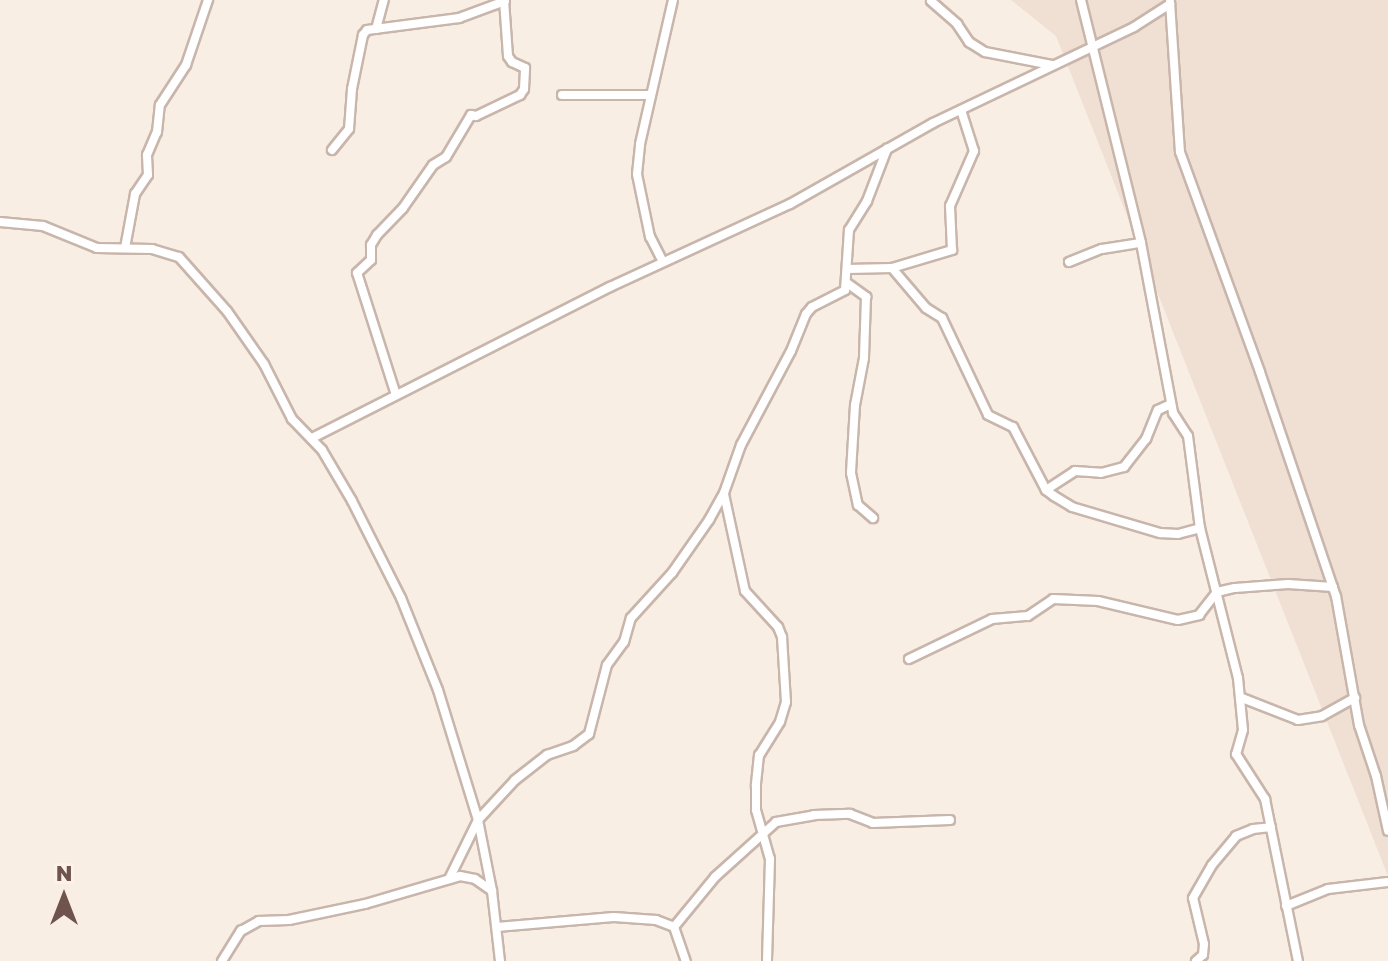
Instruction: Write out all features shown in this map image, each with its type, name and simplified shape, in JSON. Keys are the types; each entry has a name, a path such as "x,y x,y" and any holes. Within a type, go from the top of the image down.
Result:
{"street":[{"path":"125,248 135,194 148,175 147,155 157,132 160,105 186,65 208,0"},
{"path":"376,29 384,0"},
{"path":"663,262 650,237 637,174 673,0"},
{"path":"1081,0 1141,243 1171,404 1176,421 1188,436 1200,528 1242,698 1243,730 1236,754 1265,799 1298,961"},
{"path":"332,150 349,129 352,89 363,35 376,29 459,18 504,1 508,56 512,62 525,68 524,89 520,95 476,116 471,115 446,157 433,165 403,208 377,235 371,245 371,260 357,273 396,395"},
{"path":"931,1 957,24 969,42 985,52 1052,65"},
{"path":"312,438 663,262 790,204 887,148 1093,47 1170,2 1180,152 1333,587 1359,725 1376,776 1388,831"},
{"path":"562,95 651,95"},
{"path":"847,269 892,268 952,250 950,206 974,151 961,110"},
{"path":"449,879 478,820 515,780 547,755 573,746 589,734 607,665 624,642 631,618 672,573 724,493 741,445 791,351 806,314 812,307 842,294 847,283 849,230 867,201 887,148"},
{"path":"0,222 43,226 97,248 152,249 185,262 240,329 273,378 292,419 312,438 352,501 401,598 452,729 478,820 492,891 500,961"},
{"path":"1069,262 1102,249 1141,243"},
{"path":"892,268 926,308 943,319 988,415 997,422 1010,424 1019,434 1046,490 1072,507 1160,533 1190,532 1200,528"},
{"path":"847,283 866,297 864,358 855,405 851,473 858,505 873,518"},
{"path":"1046,490 1075,471 1101,473 1124,467 1146,439 1158,410 1171,404"},
{"path":"724,493 745,591 778,627 782,637 785,712 757,760 756,810 770,859 767,961"},
{"path":"1190,532 1203,540"},
{"path":"909,659 992,619 1028,616 1053,599 1098,601 1178,620 1199,615 1217,592 1259,585 1333,587"},
{"path":"1242,698 1298,720 1322,716 1355,698"},
{"path":"674,927 715,877 776,822 814,815 850,814 873,823 950,820"},
{"path":"1196,961 1203,955 1204,944 1193,898 1236,836 1253,829 1271,827"},
{"path":"222,961 241,931 259,921 289,920 365,904 467,876 492,891"},
{"path":"1286,906 1328,889 1388,882"},
{"path":"497,927 614,917 656,920 674,927 686,961"}],"shaded area":[{"path":"1011,0 1388,0 1388,876 1056,36"}]}
